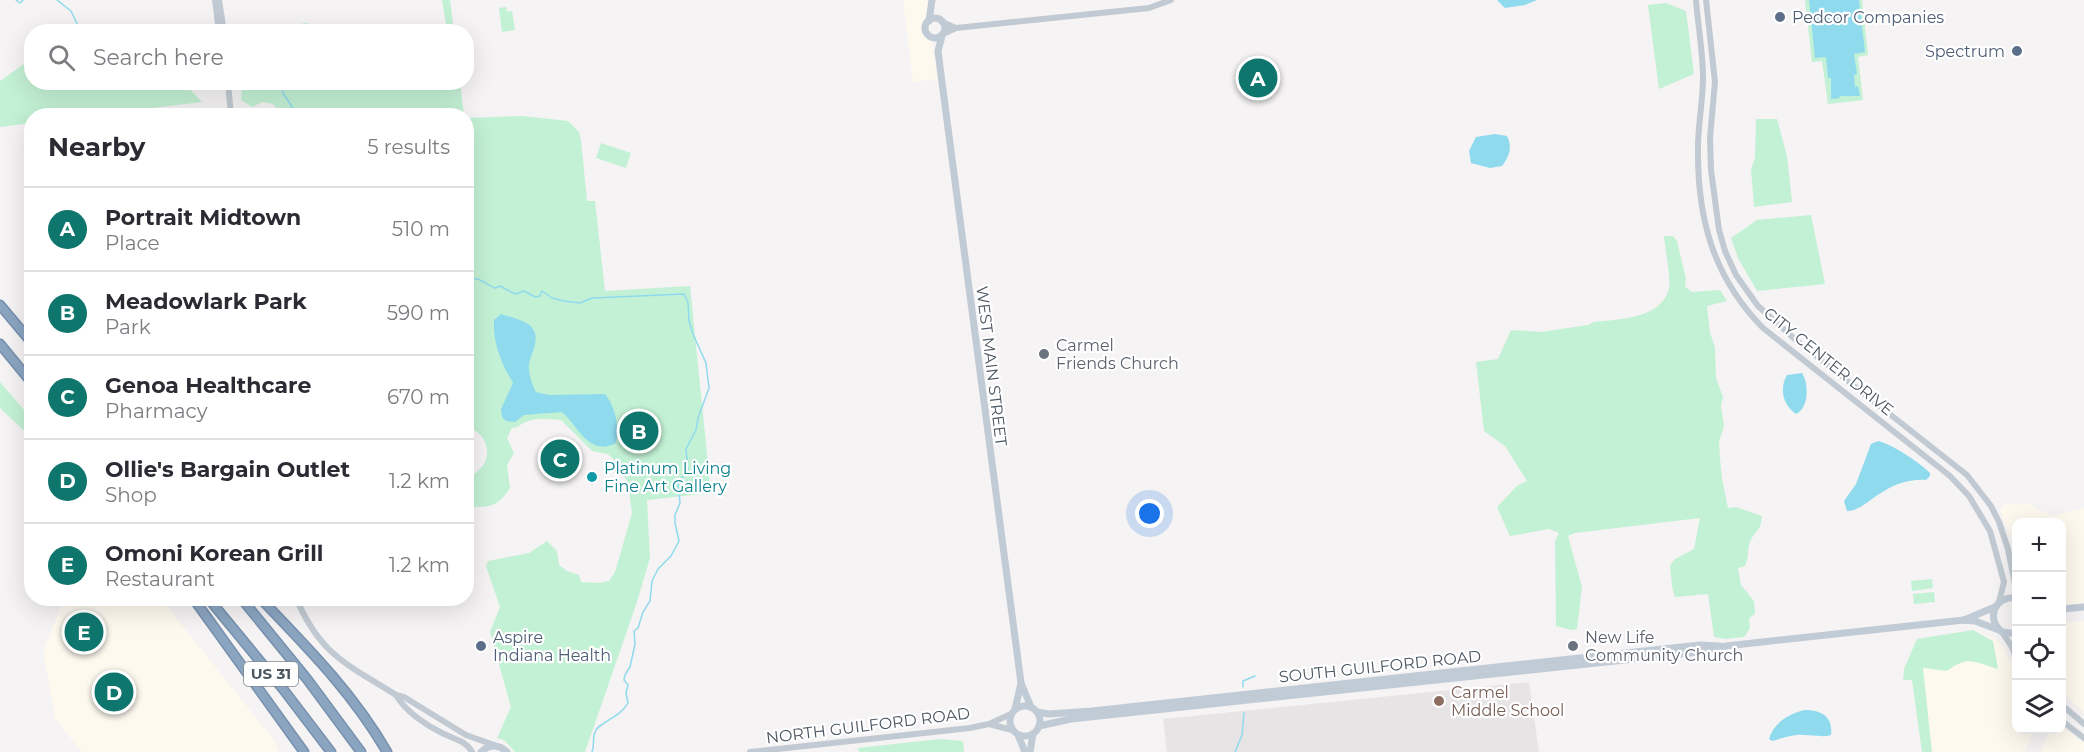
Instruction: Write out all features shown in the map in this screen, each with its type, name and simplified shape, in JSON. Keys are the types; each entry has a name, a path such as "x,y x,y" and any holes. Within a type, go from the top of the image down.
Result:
{"highway":[{"path":"0,305 24,334"},
{"path":"0,344 24,373"},
{"path":"199,606 304,752"},
{"name":"US 31","path":"215,606 284,689 331,752"},
{"name":"US 31","path":"247,606 308,679 361,752"},
{"path":"268,606 342,685 364,714 387,752"}],"main road":[{"path":"932,2 945,27 943,35 934,38 929,36 925,28 932,2"},
{"path":"928,21 933,19 941,21"},
{"name":"WEST MAIN STREET","path":"938,51 943,35"},
{"name":"WEST MAIN STREET","path":"929,36 938,51 1021,683 1031,707"},
{"name":"SOUTH GUILFORD ROAD","path":"1964,620 2012,598"},
{"path":"1997,604 1993,617 2000,631"},
{"path":"2066,610 2084,607"},
{"name":"SOUTH GUILFORD ROAD","path":"1039,726 1066,720 1700,652 1726,646 1964,620 1975,621 2012,633"},
{"name":"SOUTH GUILFORD ROAD","path":"1037,712 1049,714 1092,711 1700,645 1726,646"},
{"name":"WEST MAIN STREET","path":"1013,712 1021,683"},
{"path":"1024,752 1010,722 1013,712 1023,706 1031,707 1040,717 1030,752"},
{"path":"1015,732 1026,736 1034,734"},
{"path":"481,752 495,745 507,752"}],"street":[{"path":"217,0 218,24"},
{"path":"217,0 222,24"},
{"path":"943,35 956,28 1149,8 1171,0"},
{"name":"CITY CENTER DRIVE","path":"1696,0 1703,76 1698,147 1700,174 1708,237 1723,275 1739,300 1763,328 1950,476 1969,496 1988,525 1995,544 2004,582 1997,604"},
{"name":"CITY CENTER DRIVE","path":"1706,0 1714,74 1710,138 1711,170 1719,230 1725,251 1736,275 1758,306 1783,329 1967,475 1986,499 1999,522 2012,572"},
{"path":"941,21 956,28"},
{"path":"226,90 228,108"},
{"path":"300,606 314,632 333,655 396,695 404,697 466,735 495,745"},
{"path":"2000,631 2012,647"},
{"path":"396,695 400,702 425,723 462,742 472,752"},
{"path":"2066,709 2084,724"},
{"name":"NORTH GUILFORD ROAD","path":"750,752 970,728 989,724 1013,712"},
{"name":"NORTH GUILFORD ROAD","path":"989,724 1015,732"},
{"path":"2066,725 2084,738"}],"shaded area":[{"path":"903,0 927,0 937,79 913,82"},
{"path":"2024,502 2053,516 2084,508 2084,603 2066,605 2066,518 2012,518 2012,541 2000,510 2005,504 2018,505"},
{"path":"61,606 167,606 273,739 279,752 82,752 55,719 43,651"},
{"path":"2084,621 2084,712 2066,696 2066,623"},
{"path":"1975,631 1996,640 2003,646 2012,667 2012,734 2032,734 2025,752 1926,752 1918,641"},
{"name":"Carmel Middle School","path":"1529,682 1539,752 1167,752 1163,719"},
{"path":"2066,730 2084,743 2084,752 2040,752 2049,734 2066,734"}],"green space":[{"path":"442,0 450,0 453,24 446,24"},
{"path":"1805,0 1862,0 1868,55 1858,57 1863,100 1828,104 1822,61 1812,62"},
{"path":"1666,3 1686,11 1694,74 1659,89 1648,5"},
{"path":"506,7 507,12 512,11 515,30 502,32 499,8"},
{"path":"24,64 24,90 191,90 202,102 152,108 24,108 24,124 0,127 0,81"},
{"path":"242,90 461,90 463,108 276,108 273,104 263,102 252,107 241,100"},
{"path":"522,116 568,121 579,132 587,201 595,201 605,291 690,286 711,493 647,500 650,558 585,752 515,752 504,740 497,738 511,707 490,632 500,607 486,566 488,561 529,553 547,541 557,551 559,565 579,575 581,582 609,581 615,572 632,513 628,483 616,462 608,454 592,451 561,420 534,419 512,428 507,438 514,453 507,465 510,488 496,503 474,507 474,474 484,464 487,446 474,430 474,118"},
{"path":"1756,119 1777,119 1787,156 1792,202 1754,207 1751,169 1755,158"},
{"path":"601,143 631,153 626,168 596,158"},
{"path":"1811,215 1825,284 1757,291 1738,258 1731,238 1757,220"},
{"path":"1664,236 1673,236 1677,241 1686,279 1685,287 1692,292 1720,290 1727,301 1707,306 1710,333 1715,347 1716,378 1723,397 1721,406 1724,427 1719,441 1722,479 1728,508 1736,507 1762,516 1759,528 1750,542 1745,566 1738,568 1741,585 1754,601 1755,613 1749,619 1750,628 1744,637 1725,639 1714,637 1708,594 1675,597 1670,565 1675,559 1694,549 1700,518 1575,533 1568,536 1582,587 1577,629 1571,630 1556,626 1555,541 1559,533 1549,529 1510,536 1497,507 1518,485 1527,481 1505,446 1484,431 1476,362 1498,359 1511,330 1541,332 1588,325 1594,322 1639,316 1658,306 1665,298 1669,288"},
{"path":"0,382 24,410 24,430 0,408"},
{"path":"1932,579 1933,588 1912,591 1911,581"},
{"path":"1934,592 1935,602 1914,604 1913,594"},
{"path":"1973,630 1993,641 1998,669 1971,661 1960,663 1947,671 1923,668 1932,752 1922,752 1912,680 1903,680 1904,669 1917,639"},
{"path":"940,739 963,741 964,752 859,752 858,748"}],"water":[{"path":"1497,0 1537,0 1525,5 1505,8"},
{"path":"1809,0 1859,0 1865,52 1854,54 1857,74 1854,75 1855,87 1858,86 1860,96 1839,96 1840,98 1831,99 1831,78 1828,78 1826,57 1815,58"},
{"path":"1495,134 1507,136 1510,144 1508,155 1502,166 1490,168 1471,163 1469,151 1476,137"},
{"path":"501,314 525,322 535,333 536,338 529,367 536,392 549,395 605,394 616,417 616,443 599,446 592,443 562,412 524,415 515,422 506,421 502,417 501,409 513,383 501,361 496,345 494,320"},
{"path":"1802,373 1806,383 1806,395 1803,407 1796,414 1785,401 1783,386 1787,375"},
{"path":"1878,441 1913,459 1930,473 1930,476 1926,480 1908,481 1897,485 1877,495 1861,507 1847,511 1844,501 1856,484 1871,444"},
{"path":"1805,710 1817,711 1825,716 1830,724 1831,735 1796,735 1772,741 1769,739 1778,724"}],"waterway":[{"path":"16,0 20,3 23,0"},
{"path":"57,0 71,11 77,24"},
{"path":"282,90 293,108"},
{"path":"474,279 495,288 500,286 515,294 524,291 535,297 540,296 542,291 552,298 580,303 592,298 684,294 688,303 689,321 693,334 706,363 709,388 696,430 686,449 688,471 678,482 680,503 675,515 675,523 679,541 671,556 658,569 652,581 650,601 643,612 638,628 634,631 635,644 630,667 624,680 628,685 626,693 628,703 619,713 597,729 592,752"},
{"path":"1243,687 1243,681 1255,676"},
{"path":"1235,752 1242,735 1244,713"}],"place":[{"name":"Pedcor Companies","path":"1780,17"},
{"name":"Spectrum","path":"2017,51"},
{"name":"Portrait Midtown","path":"1258,78"},
{"name":"Carmel Friends Church","path":"1044,354"},
{"name":"Meadowlark Park","path":"639,431"},
{"name":"Genoa Healthcare","path":"560,459"},
{"name":"Platinum Living Fine Art Gallery","path":"592,477"},
{"name":"Omoni Korean Grill","path":"84,632"},
{"name":"Aspire Indiana Health","path":"481,646"},
{"name":"New Life Community Church","path":"1573,646"},
{"name":"Ollie's Bargain Outlet","path":"114,692"},
{"name":"Carmel Middle School","path":"1439,701"}]}
